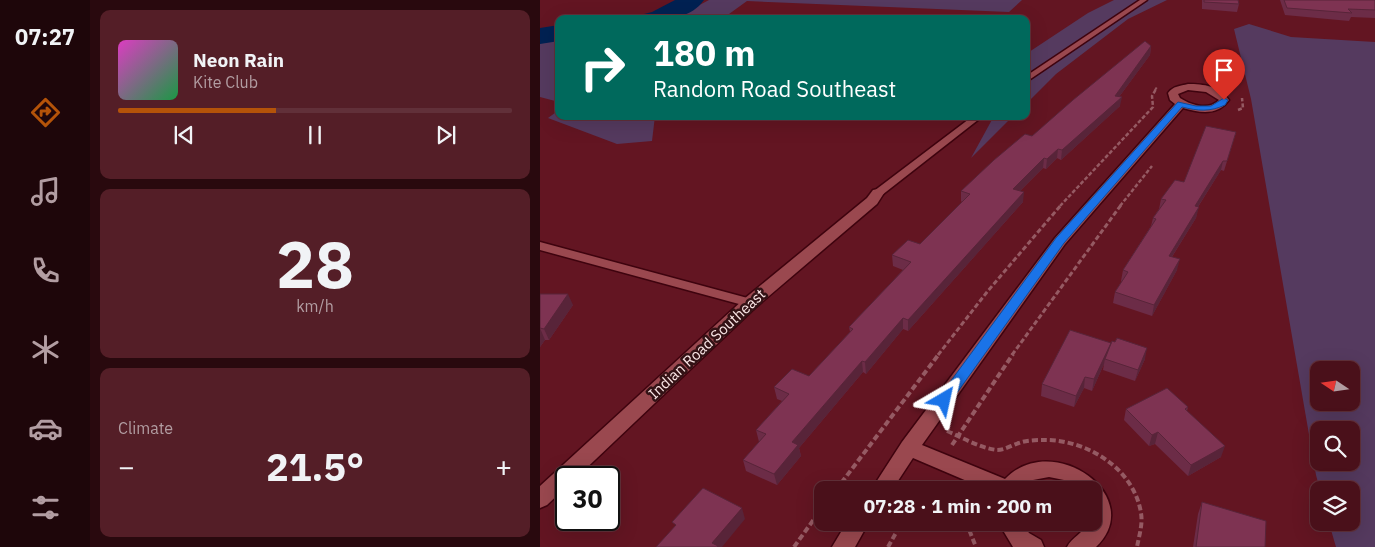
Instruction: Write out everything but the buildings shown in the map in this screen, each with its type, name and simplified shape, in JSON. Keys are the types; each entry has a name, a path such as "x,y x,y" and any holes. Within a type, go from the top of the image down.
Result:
{"street":[{"path":"887,481 1060,241 1181,104"},
{"name":"Indian Road Southeast","path":"540,499 750,303 872,201 878,193"},
{"path":"909,448 986,481"},
{"path":"1014,481 1028,471 1043,468 1059,470 1074,475 1081,481"},
{"path":"843,547 853,531"},
{"path":"1014,531 1021,540 1033,547"},
{"path":"1078,547 1093,536 1096,531"}],"lane":[{"path":"1030,77 1144,0"},
{"path":"878,193 974,120"},
{"path":"540,246 750,303"}],"path":[{"path":"794,547 814,519"},
{"path":"888,547 897,531"},
{"path":"969,531 976,547"}],"shaded area":[{"path":"709,0 1022,0 1009,12 747,1 727,15 681,15"},
{"path":"1114,0 1167,0 1128,19 1056,74 1030,100 1030,51 1088,13"},
{"path":"1249,24 1291,37 1375,42 1375,547 1336,547 1331,531 1360,531 1360,481 1318,481 1315,471 1360,471 1360,421 1310,421 1310,440 1251,99 1234,29"},
{"path":"555,41 555,101 540,97 540,43"},
{"path":"555,113 555,120 655,120 652,141 617,144 548,118"},
{"path":"992,120 1009,120 971,158"}],"waterway":[{"path":"665,15 692,0"},
{"path":"540,36 555,34"}],"route":[{"path":"944,400 1060,241 1181,104 1196,108 1212,108 1222,104 1224,100"}]}
